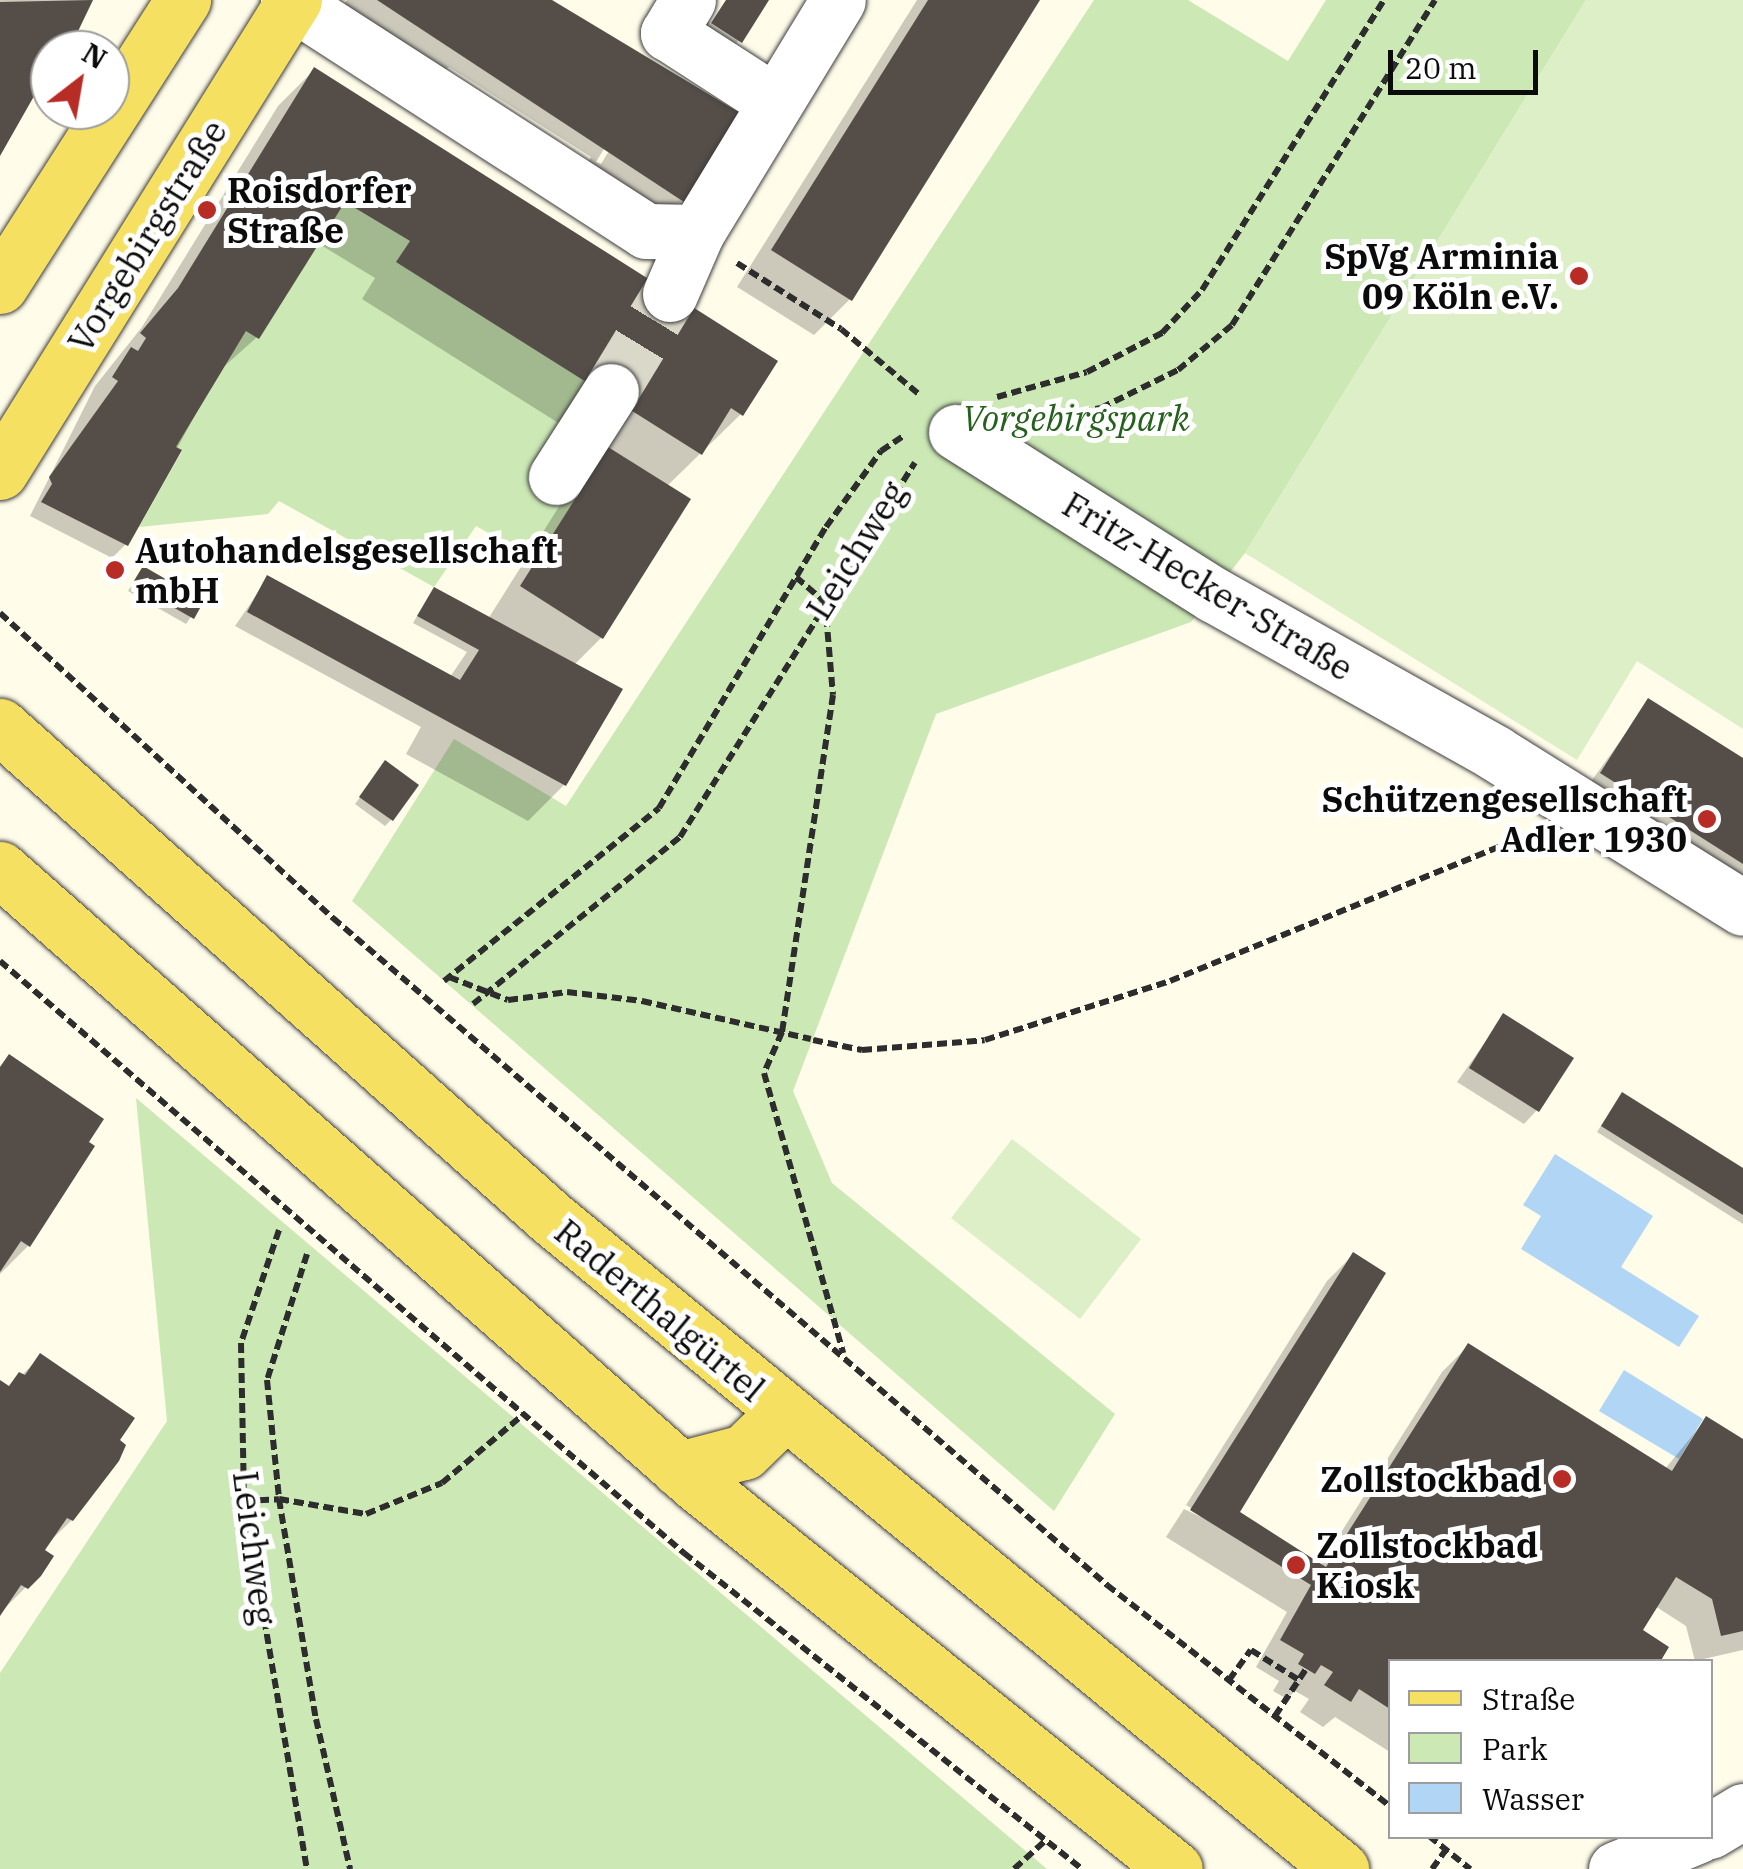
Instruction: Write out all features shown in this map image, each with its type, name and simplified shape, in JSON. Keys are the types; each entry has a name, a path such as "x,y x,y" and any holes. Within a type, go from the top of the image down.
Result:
{"main road":[{"path":"0,286 183,0"},
{"name":"Vorgebirgstraße","path":"0,472 291,2"},
{"name":"Raderthalgürtel","path":"0,726 551,1218 783,1414 1341,1869"},
{"path":"0,869 680,1469 1175,1869"},
{"path":"680,1469 744,1452 783,1414"}],"street":[{"path":"688,0 668,33 775,102"},
{"path":"670,294 697,232 838,0"},
{"path":"291,2 646,231 697,232"},
{"path":"556,478 610,392"},
{"name":"Fritz-Hecker-Straße","path":"948,423 1214,595 1495,753 1743,908"},
{"path":"1616,1869 1701,1839"}],"path":[{"name":"Leichweg","path":"482,994 447,979 659,808 796,577 881,450 1087,372 1162,334 1202,290 1384,0"},
{"name":"Leichweg","path":"473,1004 680,837 906,469 948,423 1101,408 1178,370 1232,325 1435,0"},
{"path":"697,232 841,329 948,423"},
{"path":"796,577 825,602 833,695 782,1032 764,1073 844,1355"},
{"path":"0,613 333,918 1107,1585 1388,1804"},
{"path":"482,994 508,1000 567,992 642,1001 862,1050 985,1040 1170,981 1540,830"},
{"name":"Leichweg","path":"278,1230 241,1343 244,1501 307,1869"},
{"name":"Leichweg","path":"307,1254 267,1380 279,1499 316,1719 350,1869"},
{"path":"244,1501 279,1499 366,1514 442,1483 524,1414"},
{"path":"1229,1680 1251,1650 1298,1680"},
{"path":"1275,1716 1306,1669"},
{"path":"1433,1839 1470,1869"},
{"path":"1014,1869 1045,1841"},
{"path":"1432,1869 1446,1850"}],"green space":[{"name":"Vorgebirgspark","path":"1094,0 1188,0 1288,61 1326,0 1586,0 1245,553 1191,622 936,714 793,1091 832,1183 1115,1414 1054,1511 352,901 454,739 566,806"},
{"name":"SpVg Arminia 09 Köln e.V.","path":"1586,0 1743,0 1743,729 1637,661 1577,760 1245,553"},
{"path":"345,202 410,241 397,261 634,407 537,560 476,526 434,587 279,501 268,514 139,527 182,451 176,447 246,331"},
{"path":"136,1098 1047,1869 0,1869 0,1673 167,1421"},
{"path":"1012,1139 1141,1239 1080,1319 951,1218"}],"water":[{"path":"1555,1154 1653,1216 1621,1267 1699,1316 1679,1347 1521,1249 1541,1216 1523,1205"},
{"path":"1624,1370 1703,1419 1679,1459 1599,1411"}],"building":[{"path":"93,0 79,30 30,30 30,103 0,156 0,2"},
{"path":"377,0 552,0 740,113 684,202"},
{"path":"726,0 769,0 742,43 711,23"},
{"path":"928,0 1040,0 852,301 771,250"},
{"path":"314,67 778,361 743,416 731,408 702,455 396,262 410,241 345,202 259,339 246,331 176,447 182,450 128,546 41,502 52,484 49,477 118,381 112,377 131,347 138,351 146,338 140,333 178,288"},
{"path":"608,447 691,499 603,639 520,586"},
{"path":"143,566 204,601 194,619 132,584"},
{"path":"267,575 460,680 479,650 417,616 434,587 623,689 566,786 247,612"},
{"name":"Schützengesellschaft Adler 1930","path":"1648,698 1743,758 1743,864 1600,773"},
{"path":"385,760 419,785 393,821 359,797"},
{"path":"1503,1013 1574,1058 1539,1112 1469,1068"},
{"path":"9,1054 104,1119 89,1142 95,1146 30,1247 21,1241 0,1272 0,1067"},
{"path":"1622,1092 1743,1168 1743,1215 1601,1126"},
{"name":"Zollstockbad","path":"1353,1252 1386,1273 1240,1512 1326,1567 1468,1343 1672,1471 1706,1416 1743,1439 1743,1631 1721,1636 1712,1599 1676,1577 1643,1630 1669,1647 1662,1659 1388,1659 1388,1708 1359,1689 1351,1702 1324,1685 1333,1672 1321,1665 1315,1674 1298,1664 1304,1654 1280,1640 1311,1585 1190,1510"},
{"path":"40,1353 135,1418 120,1440 126,1445 119,1461 73,1521 67,1518 45,1550 54,1556 41,1576 28,1589 21,1585 0,1616 0,1380 9,1386 19,1372 25,1375"}],"tunnel":[{"path":"611,391 670,294"}],"place":[{"name":"Roisdorfer Straße","path":"207,210"},
{"name":"SpVg Arminia 09 Köln e.V.","path":"1579,276"},
{"name":"Autohandelsgesellschaft mbH","path":"115,570"},
{"name":"Schützengesellschaft Adler 1930","path":"1707,819"},
{"name":"Zollstockbad","path":"1562,1479"},
{"name":"Zollstockbad Kiosk","path":"1296,1565"}]}
